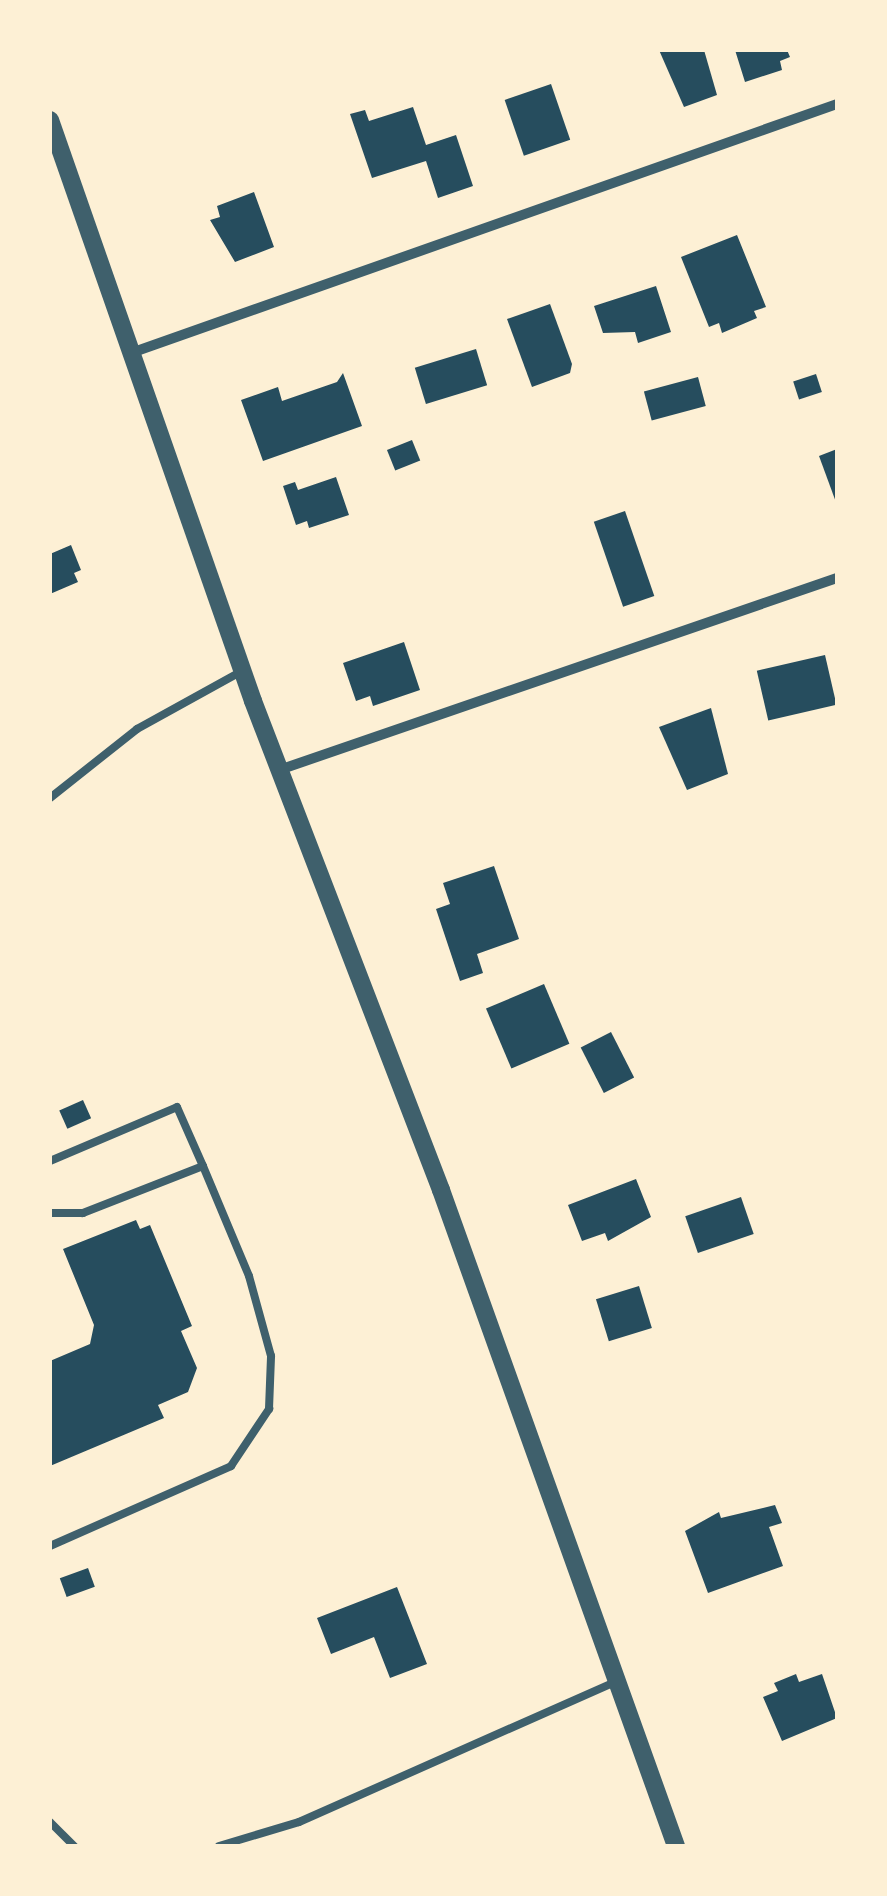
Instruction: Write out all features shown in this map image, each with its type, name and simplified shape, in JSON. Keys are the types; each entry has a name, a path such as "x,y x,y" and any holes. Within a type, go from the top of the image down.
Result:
{"street":[{"path":"129,354 837,104"},
{"path":"50,120 242,671 440,1190 676,1846"},
{"path":"279,770 837,578"}],"lane":[{"path":"50,798 137,729 242,671"},
{"path":"50,1162 178,1107 249,1276 271,1356 268,1409 231,1466 50,1546"},
{"path":"50,1213 83,1213 204,1166"},
{"path":"219,1846 298,1822 615,1682"},
{"path":"50,1822 74,1846"}],"building":[{"path":"659,50 704,50 717,95 684,107"},
{"path":"735,50 787,50 790,57 780,61 782,70 745,82"},
{"path":"551,84 570,140 524,156 505,100"},
{"path":"413,107 426,145 456,135 473,186 438,198 426,161 372,178 350,114 365,110 369,121"},
{"path":"254,192 274,247 235,262 210,220 220,217 217,206"},
{"path":"737,235 766,307 754,311 757,318 722,333 719,323 709,327 681,257"},
{"path":"656,286 671,332 638,343 635,332 603,333 594,306"},
{"path":"550,304 572,364 570,373 532,387 507,319"},
{"path":"476,349 487,385 426,404 415,368"},
{"path":"343,373 362,426 263,461 241,400 278,387 282,401 337,382"},
{"path":"816,374 822,392 799,399 793,381"},
{"path":"698,377 706,406 652,420 644,391"},
{"path":"412,440 420,460 395,471 387,450"},
{"path":"837,449 837,505 819,456"},
{"path":"336,477 349,515 309,528 307,521 296,525 283,486 295,482 298,490"},
{"path":"625,511 654,596 623,607 594,522"},
{"path":"71,545 81,570 74,573 78,582 50,594 50,554"},
{"path":"404,642 420,690 373,706 370,696 356,701 343,663"},
{"path":"825,655 836,705 768,720 757,671"},
{"path":"711,708 728,774 687,790 659,727"},
{"path":"494,866 519,939 477,954 483,973 460,981 436,909 450,904 443,883"},
{"path":"544,984 569,1044 511,1068 486,1009"},
{"path":"611,1032 634,1077 604,1093 581,1047"},
{"path":"83,1100 91,1118 67,1129 59,1111"},
{"path":"636,1179 651,1217 608,1241 605,1233 582,1241 568,1205"},
{"path":"741,1197 754,1234 698,1253 685,1216"},
{"path":"136,1220 140,1229 150,1225 192,1326 181,1331 197,1368 188,1392 158,1405 164,1418 50,1466 50,1361 90,1344 94,1325 63,1249"},
{"path":"639,1286 652,1328 609,1341 596,1299"},
{"path":"775,1505 782,1523 769,1527 783,1566 708,1593 685,1531 719,1512 721,1518"},
{"path":"88,1568 95,1587 67,1597 60,1578"},
{"path":"397,1587 427,1664 390,1678 374,1637 331,1654 317,1618"},
{"path":"796,1674 799,1682 822,1674 837,1718 782,1741 763,1697 778,1691 774,1683"}]}
